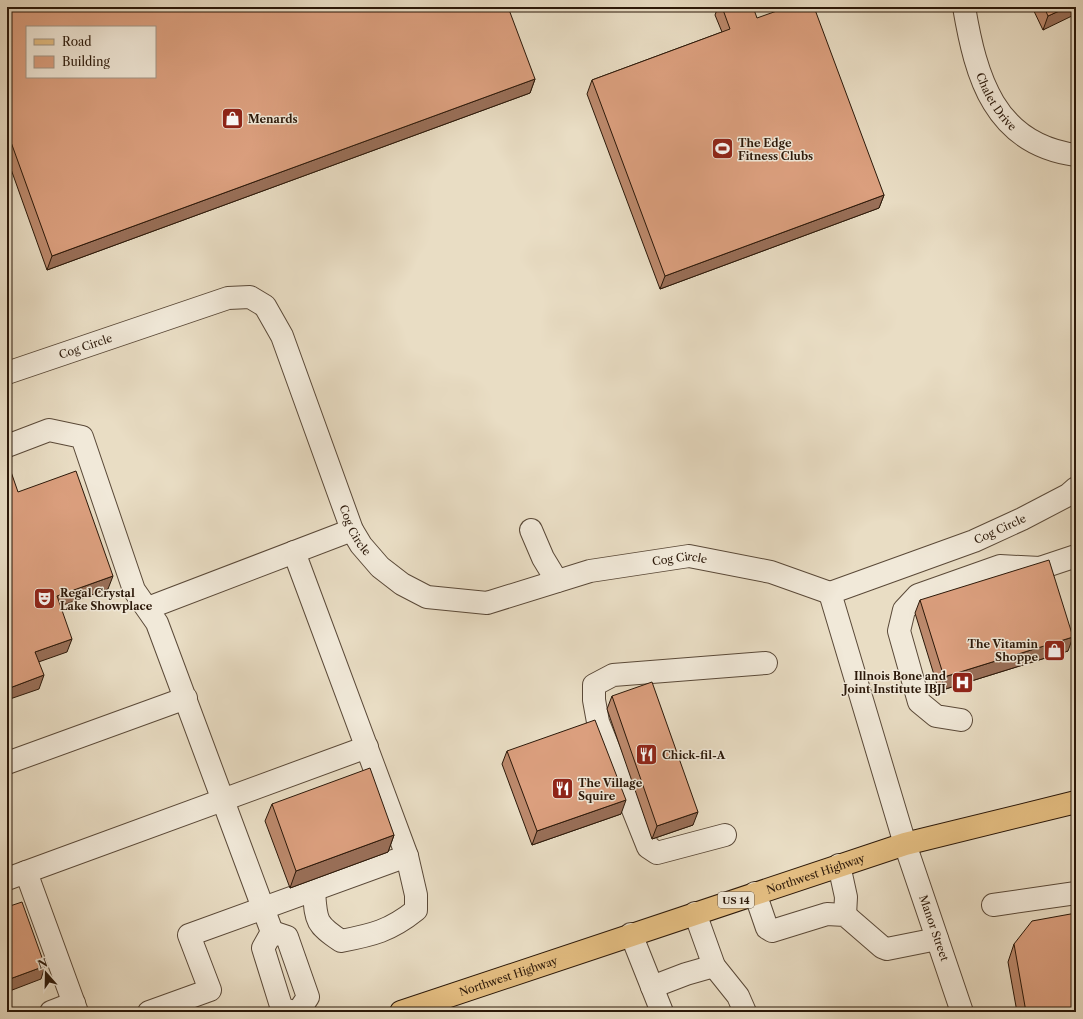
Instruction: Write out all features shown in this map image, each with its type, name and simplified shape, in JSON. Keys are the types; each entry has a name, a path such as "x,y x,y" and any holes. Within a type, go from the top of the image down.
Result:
{"main road":[{"name":"Northwest Highway","path":"400,1012 905,844 1076,802"}],"street":[{"name":"Chalet Drive","path":"964,7 971,44 992,102 1014,129 1035,144 1063,153 1076,155"},
{"name":"Cog Circle","path":"7,373 228,298 250,297 265,306 282,336 352,530 361,545 380,568 402,584 427,597 487,603 590,571 689,556 770,572 830,593 974,541 1022,519 1068,495 1076,488"},
{"path":"7,446 49,430 82,437 134,590 157,623 264,909 272,932 263,948 282,1009 295,1012"},
{"path":"148,608 352,530"},
{"path":"531,530 543,558 557,581"},
{"path":"294,552 407,856 416,895 416,910 400,923 372,935 341,940 326,931 316,918 314,891"},
{"path":"961,720 936,716 919,702 899,631 904,610 918,595 1000,566 1040,568 1076,556"},
{"path":"830,593 905,844"},
{"path":"725,836 657,854 648,847 598,722 594,700 594,685 613,675 766,663"},
{"path":"7,763 186,698"},
{"path":"50,1012 75,1008 17,876 367,747"},
{"name":"Manor Street","path":"905,844 962,1012"},
{"path":"149,1012 210,990 189,935 314,891 407,856"},
{"path":"839,866 846,897 845,915"},
{"path":"755,893 767,928 772,931 827,914 845,915 882,948 887,949 937,939"},
{"path":"993,905 1076,893"},
{"path":"695,913 714,966 738,996 745,1012"},
{"path":"272,932 287,937 308,997 298,1012"},
{"path":"631,934 662,1012"},
{"path":"652,987 686,974 714,966"}],"building":[{"name":"Menards","path":"7,7 508,7 535,79 52,256 7,131"},
{"path":"722,7 743,7 744,10 753,7 757,18 788,7 814,7 884,195 665,276 592,80 730,29"},
{"path":"1044,7 1068,7 1048,16"},
{"name":"Regal Crystal Lake Showplace","path":"7,466 9,466 18,492 76,471 113,576 57,596 72,639 35,652 44,675 7,689"},
{"path":"1049,560 1073,637 944,677 920,600"},
{"name":"Chick-fil-A","path":"652,682 698,812 657,826 612,696"},
{"name":"The Village Squire","path":"595,720 626,800 537,831 507,751"},
{"path":"370,768 394,835 296,871 272,804"},
{"path":"22,902 45,966 7,980 7,907"},
{"path":"1076,913 1076,1012 1026,1012 1014,944 1032,921"}],"place":[{"name":"Menards","path":"232,119"},
{"name":"The Edge Fitness Clubs","path":"723,149"},
{"name":"Regal Crystal Lake Showplace","path":"44,599"},
{"name":"The Vitamin Shoppe","path":"1054,650"},
{"name":"Illnois Bone and Joint Institute IBJI","path":"962,682"},
{"name":"Chick-fil-A","path":"646,755"},
{"name":"The Village Squire","path":"562,789"}]}
